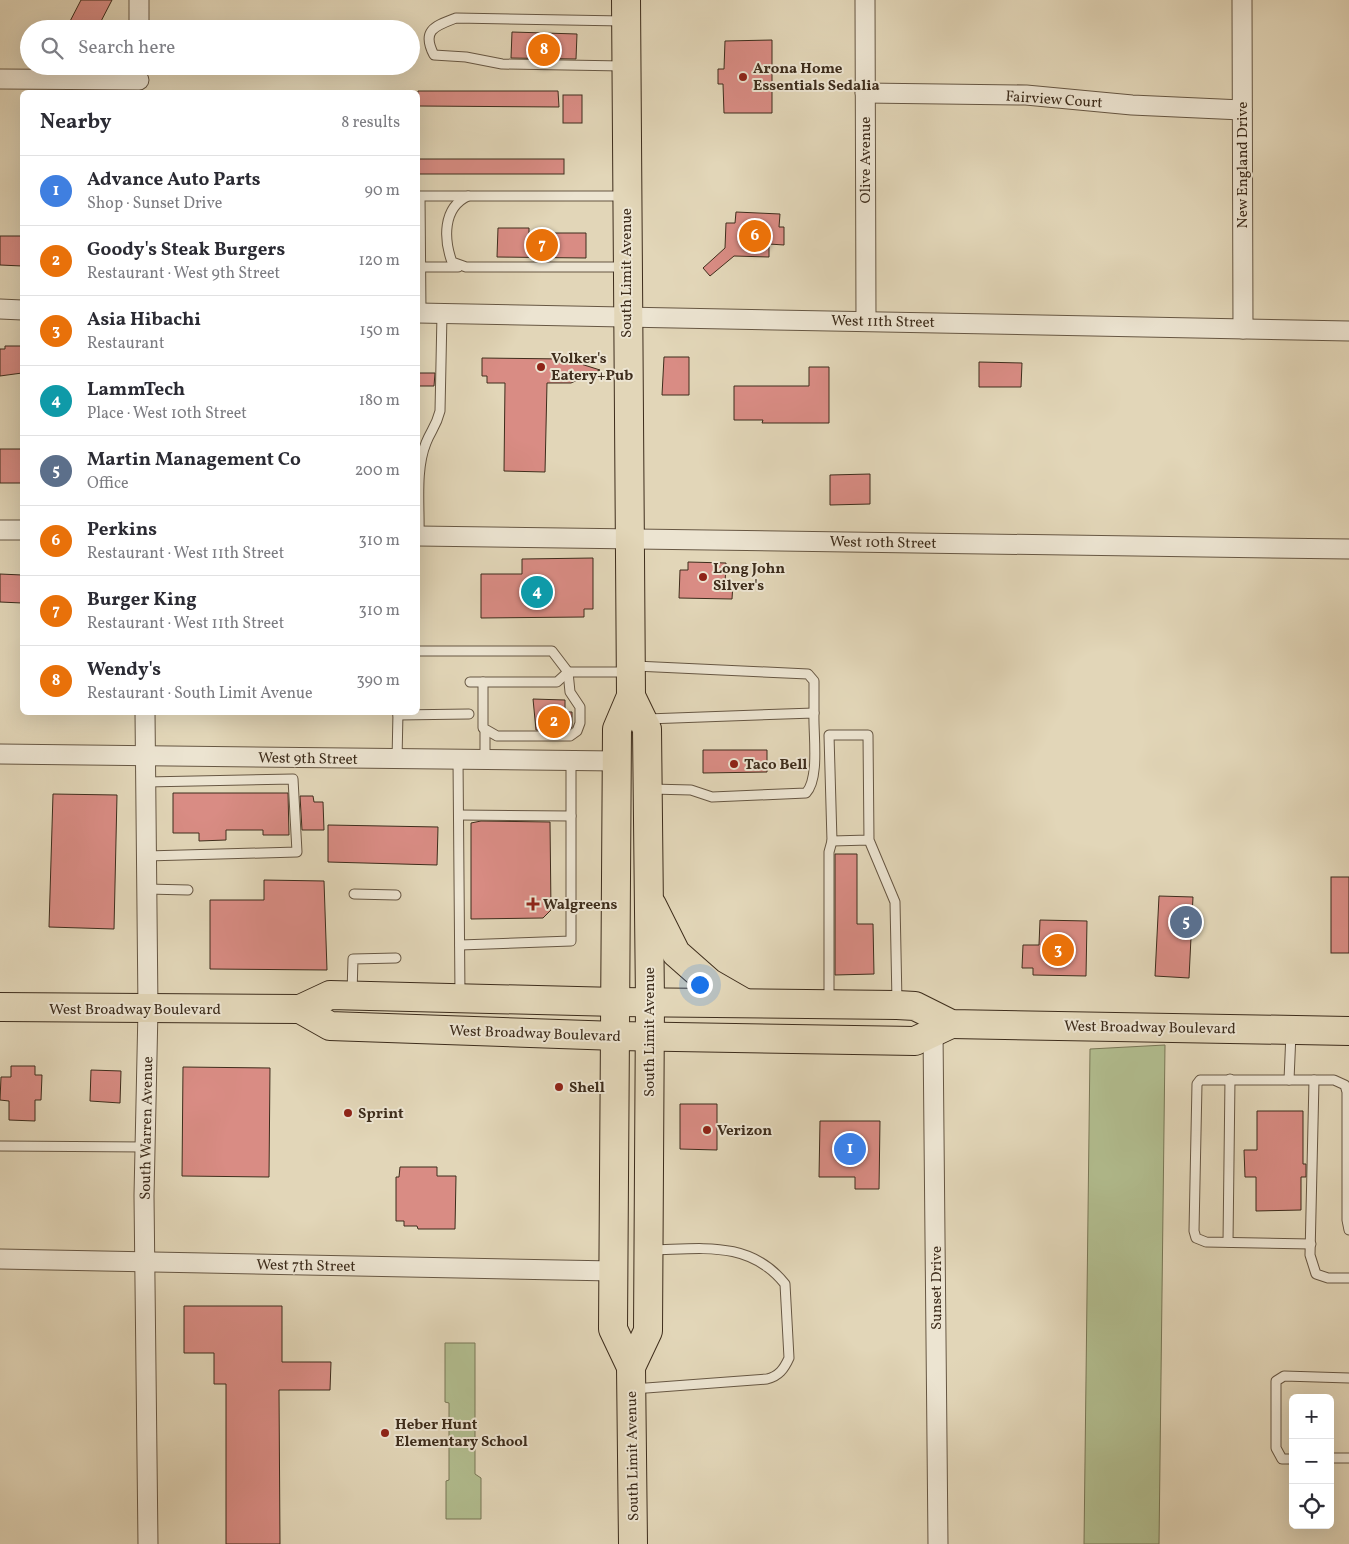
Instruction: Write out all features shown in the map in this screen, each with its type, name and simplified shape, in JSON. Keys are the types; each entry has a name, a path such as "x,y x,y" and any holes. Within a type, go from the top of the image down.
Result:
{"highway":[{"name":"South Limit Avenue","path":"626,10 628,538 633,688 647,729 650,1002 648,1331 631,1378"},
{"name":"South Limit Avenue","path":"633,688 617,729 617,1002 613,1271 613,1329 631,1378 633,1544"},
{"path":"649,897 676,953 710,984 747,1004"},
{"name":"West Broadway Boulevard","path":"0,1007 148,1010 300,1009 330,995 617,1002 897,1005 914,1006 942,1028"},
{"name":"West Broadway Boulevard","path":"300,1009 330,1026 650,1037 915,1041 942,1028 1349,1031"}],"street":[{"path":"139,0 139,20"},
{"name":"Olive Avenue","path":"865,0 866,320"},
{"name":"New England Drive","path":"1242,0 1243,330"},
{"path":"0,79 139,80"},
{"name":"Fairview Court","path":"865,93 1026,95 1132,105 1242,110"},
{"path":"0,310 20,310"},
{"name":"West 11th Street","path":"420,313 866,320 1349,331"},
{"path":"0,530 20,530"},
{"name":"West 10th Street","path":"420,536 1349,549"},
{"name":"South Warren Avenue","path":"145,715 148,1010 144,1262 148,1544"},
{"name":"West 9th Street","path":"0,754 571,762 616,761"},
{"name":"Sunset Drive","path":"938,1544 942,1028"},
{"name":"West 7th Street","path":"0,1259 613,1271"}],"lane":[{"path":"626,10 456,18 435,26 429,34 429,45 434,55 466,56 502,64 626,66"},
{"path":"626,196 420,196 420,267 626,267"},
{"path":"466,267 452,262 447,249 446,232 448,218 461,199 468,196"},
{"path":"420,488 421,464 426,442 436,426 440,411 442,314"},
{"path":"420,651 552,651 568,672 570,692 580,707 580,723 574,735 497,736 485,730"},
{"path":"568,672 633,688 814,713"},
{"path":"470,682 556,682 568,672"},
{"path":"633,688 808,674 814,680 814,769 811,788 806,793 712,797 678,788 649,789"},
{"path":"483,682 485,760"},
{"path":"420,714 469,714"},
{"path":"397,760 398,715"},
{"path":"829,1005 829,852 832,841 829,735 868,735 869,840 896,902 897,1005"},
{"path":"458,760 460,997"},
{"path":"460,945 571,941 571,762"},
{"path":"146,782 293,780 297,852 146,856"},
{"path":"459,815 571,816"},
{"path":"832,841 869,840"},
{"path":"147,889 188,890"},
{"path":"354,894 396,895"},
{"path":"352,995 353,959 396,958"},
{"path":"1290,1080 1291,1030"},
{"path":"1311,1244 1201,1241 1196,1238 1194,1232 1197,1084 1205,1079 1334,1080 1345,1086 1347,1092 1347,1220 1349,1230"},
{"path":"1228,1242 1230,1079"},
{"path":"1314,1080 1310,1255 1316,1274 1328,1278 1349,1278"},
{"path":"0,1146 145,1147"},
{"path":"631,1378 767,1379 776,1376 784,1368 789,1358 785,1284 778,1275 741,1252 712,1249 647,1250"},
{"path":"1289,1459 1282,1460 1276,1448 1276,1381 1284,1376 1349,1378"},
{"path":"1334,1458 1349,1458"}],"green space":[{"path":"1165,1045 1159,1544 1084,1544 1090,1049"},
{"path":"445,1343 475,1343 475,1474 481,1478 481,1519 446,1519 446,1481 449,1480 449,1403 445,1402"}],"building":[{"path":"81,0 112,0 102,20 71,20"},
{"path":"512,32 577,34 576,59 511,58"},
{"path":"772,40 772,113 724,113 723,84 718,84 718,69 724,69 725,41"},
{"path":"420,91 558,91 559,107 420,106"},
{"path":"563,95 582,95 582,123 563,123"},
{"path":"420,159 564,159 564,174 420,174"},
{"path":"736,212 780,214 779,227 784,227 784,245 769,244 769,257 734,256 710,276 703,268 725,248 726,223 735,223"},
{"path":"498,228 529,228 529,233 586,233 586,258 497,257"},
{"path":"0,236 20,236 20,266 0,265"},
{"path":"5,346 20,346 20,373 0,376 0,349 5,349"},
{"path":"664,357 689,357 689,395 662,395"},
{"path":"482,358 565,359 600,370 571,383 547,383 545,472 504,471 505,383 487,383 487,376 482,376"},
{"path":"979,362 1022,363 1021,387 979,387"},
{"path":"809,367 829,367 829,423 762,423 763,420 734,420 734,386 809,386"},
{"path":"420,373 435,373 434,386 420,386"},
{"path":"0,449 20,449 20,483 0,483"},
{"path":"870,474 870,504 830,505 830,475"},
{"path":"593,558 593,609 584,609 584,617 481,618 481,574 522,574 522,559"},
{"name":"Long John Silver's","path":"688,562 726,563 725,584 733,584 732,599 679,598 680,570 688,570"},
{"path":"0,574 20,575 20,603 0,602"},
{"path":"533,699 565,700 565,712 572,712 572,727 568,730 536,730"},
{"path":"703,750 767,750 767,772 703,773"},
{"path":"173,793 288,793 289,835 263,835 263,830 226,830 226,840 199,841 199,833 173,833"},
{"path":"53,794 117,795 114,929 49,927"},
{"path":"300,796 313,796 314,802 323,802 324,830 302,830"},
{"name":"Walgreens","path":"481,821 550,822 551,910 543,918 471,919 471,823"},
{"path":"328,825 438,827 437,865 328,862"},
{"path":"835,854 857,854 857,924 873,924 874,974 835,975"},
{"path":"1331,877 1349,877 1349,953 1331,953"},
{"path":"264,880 324,881 327,970 210,969 210,900 264,900"},
{"path":"1159,896 1193,897 1189,978 1155,976"},
{"path":"1040,920 1087,921 1086,976 1033,975 1033,968 1022,968 1023,945 1039,945"},
{"path":"11,1066 35,1066 35,1075 42,1075 41,1100 35,1100 35,1121 9,1120 9,1101 0,1100 1,1077 11,1077"},
{"path":"183,1067 270,1068 269,1177 182,1176"},
{"path":"91,1070 121,1071 120,1103 90,1101"},
{"path":"680,1104 717,1104 717,1150 680,1149"},
{"path":"1257,1111 1303,1111 1303,1164 1306,1164 1306,1177 1301,1177 1301,1210 1256,1211 1256,1177 1245,1177 1244,1150 1257,1150"},
{"path":"820,1121 880,1121 879,1189 855,1189 855,1177 819,1177"},
{"path":"400,1167 437,1167 437,1176 456,1176 455,1229 418,1229 417,1226 404,1226 404,1221 396,1221 396,1177 399,1177"},
{"path":"184,1306 282,1306 282,1362 331,1362 330,1390 279,1390 280,1544 226,1544 226,1384 214,1384 214,1353 184,1353"}],"place":[{"name":"Wendy's","path":"544,50"},
{"name":"Arona Home Essentials Sedalia","path":"743,77"},
{"name":"Perkins","path":"755,236"},
{"name":"Burger King","path":"542,245"},
{"name":"Volker's Eatery+Pub","path":"541,367"},
{"name":"Long John Silver's","path":"703,577"},
{"name":"LammTech","path":"537,592"},
{"name":"Goody's Steak Burgers","path":"554,722"},
{"name":"Taco Bell","path":"734,764"},
{"name":"Walgreens","path":"533,904"},
{"name":"Martin Management Co","path":"1186,922"},
{"name":"Asia Hibachi","path":"1058,950"},
{"name":"Shell","path":"559,1087"},
{"name":"Sprint","path":"348,1113"},
{"name":"Verizon","path":"707,1130"},
{"name":"Advance Auto Parts","path":"850,1149"},
{"name":"Heber Hunt Elementary School","path":"385,1433"}]}
